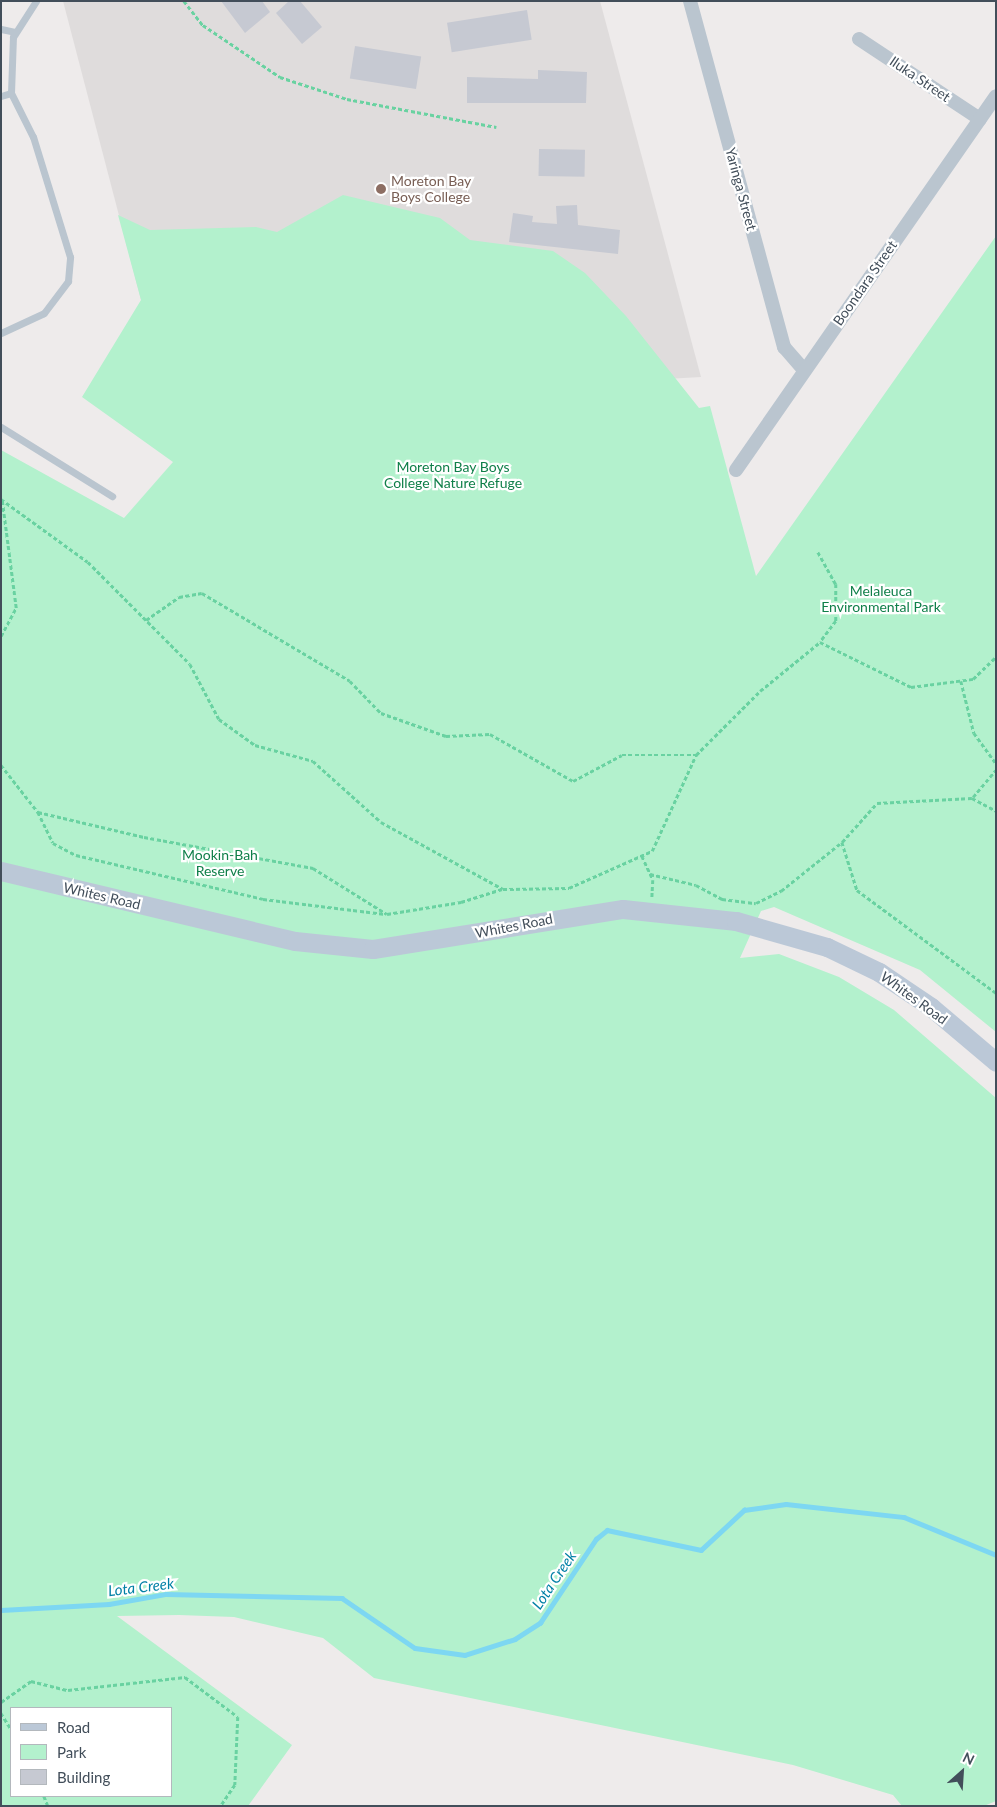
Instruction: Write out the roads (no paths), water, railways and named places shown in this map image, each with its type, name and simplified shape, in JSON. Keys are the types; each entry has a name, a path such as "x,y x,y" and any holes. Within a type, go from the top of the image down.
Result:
{"street":[{"name":"Yaringa Street","path":"690,1 784,347 804,370"},
{"name":"Iluka Street","path":"860,39 980,119"},
{"name":"Boondara Street","path":"736,470 996,96"},
{"name":"Whites Road","path":"1,871 296,941 373,949 623,910 728,919 827,947 879,972 931,1007 996,1062"}],"lane":[{"path":"1,333 30,322 59,298 68,282 70,257 33,137 12,93 16,32 36,1"},
{"path":"1,28 16,32"},
{"path":"1,96 12,93"},
{"path":"1,427 112,496"}],"waterway":[{"name":"Lota Creek","path":"1,1610 109,1604 166,1594 342,1598 415,1648 465,1655 515,1639 540,1623 596,1539 607,1530 701,1550 744,1510 786,1504 904,1517 996,1555"}],"place":[{"name":"Moreton Bay Boys College","path":"381,189"}],"park label":[{"name":"Moreton Bay Boys College Nature Refuge","path":"453,476"},
{"name":"Melaleuca Environmental Park","path":"881,600"},
{"name":"Mookin-Bah Reserve","path":"220,864"}]}
